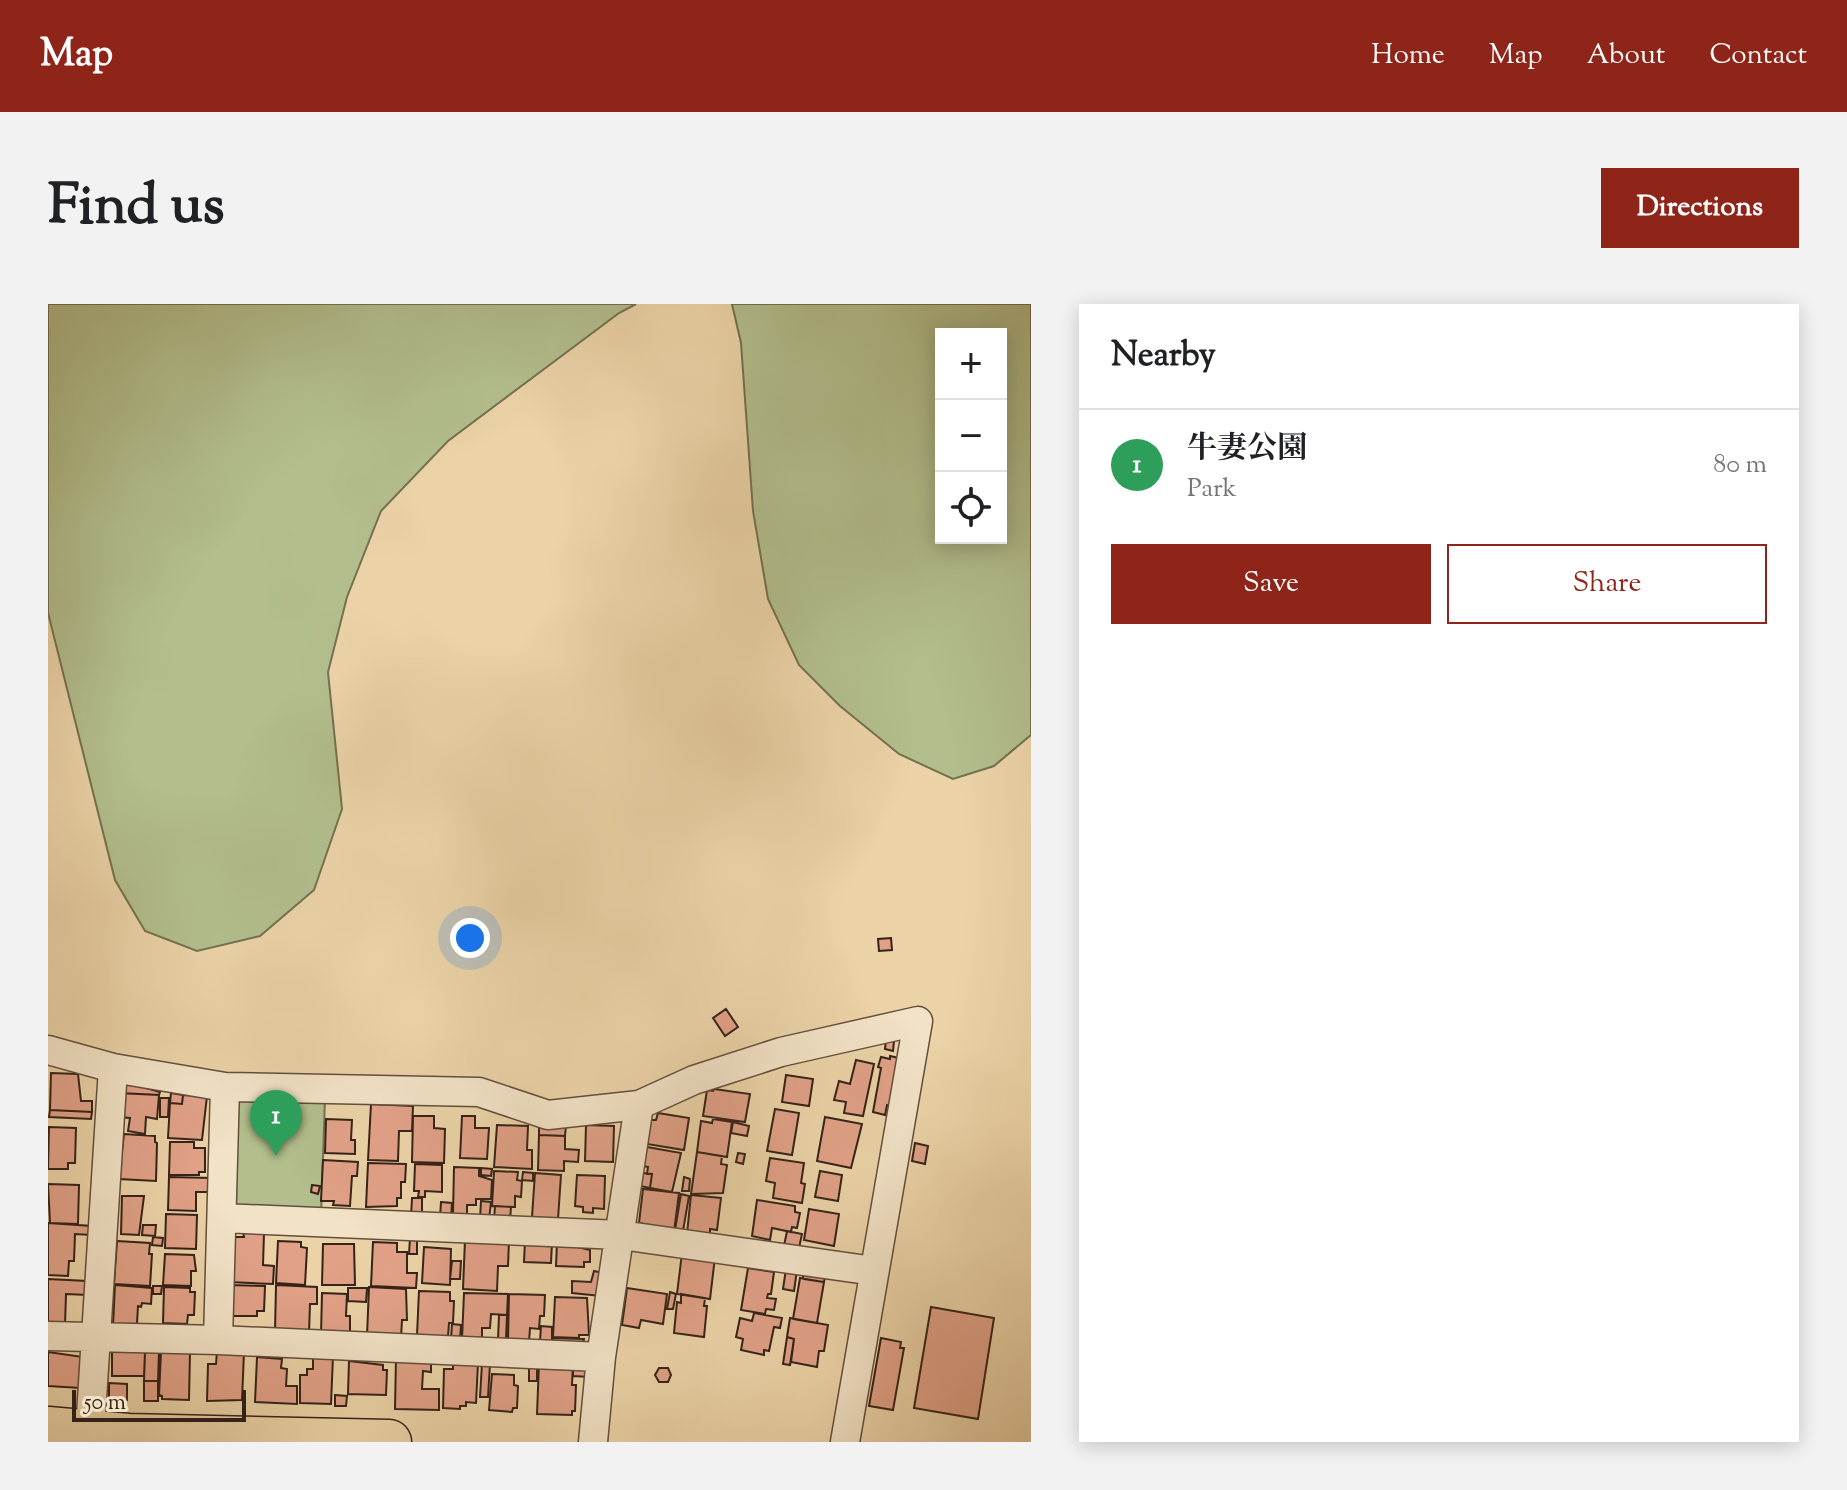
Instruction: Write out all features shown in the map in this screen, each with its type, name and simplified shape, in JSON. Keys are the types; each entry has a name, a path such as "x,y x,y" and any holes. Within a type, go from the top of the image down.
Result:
{"main road":[{"path":"69,1430 128,1436 389,1442"}],"street":[{"path":"48,1050 113,1068 225,1087 479,1092 548,1115 639,1105 694,1080 781,1052 918,1021 845,1442"},
{"path":"69,1430 97,1338 113,1068"},
{"path":"218,1340 225,1087"},
{"path":"593,1442 601,1357 639,1105"},
{"path":"222,1218 621,1235 874,1271"},
{"path":"48,1336 218,1340 601,1357"}],"green space":[{"path":"48,304 636,304 619,313 448,441 381,511 347,597 328,672 342,809 314,890 260,936 197,951 145,931 115,880 48,613"},
{"path":"732,304 1031,304 1031,735 994,766 953,779 899,754 840,706 799,665 768,599 753,511 741,343"},
{"path":"231,1095 325,1098 321,1217 227,1214"}],"building":[{"path":"891,938 892,950 879,951 878,939"},
{"path":"726,1009 738,1027 725,1036 713,1018"},
{"path":"886,1040 894,1041 893,1051 885,1049"},
{"path":"890,1056 899,1058 890,1106 887,1105 885,1115 873,1112 881,1057 890,1059"},
{"path":"856,1060 874,1064 863,1116 844,1113 846,1102 834,1100 839,1081 850,1084"},
{"path":"51,1073 78,1074 81,1101 92,1101 92,1112 50,1110"},
{"path":"786,1075 813,1079 809,1106 782,1102"},
{"path":"129,1083 160,1092 159,1095 119,1093"},
{"path":"707,1090 750,1094 745,1122 703,1116"},
{"path":"119,1093 159,1095 157,1119 146,1117 145,1134 128,1131 130,1118 118,1117"},
{"path":"171,1093 183,1095 182,1104 170,1103"},
{"path":"183,1095 207,1096 202,1140 168,1138 170,1103 182,1104"},
{"path":"160,1098 169,1098 168,1117 160,1117"},
{"path":"371,1104 413,1106 412,1131 399,1131 398,1161 368,1160"},
{"path":"775,1109 799,1113 792,1155 767,1151"},
{"path":"50,1110 92,1112 91,1119 49,1117"},
{"path":"658,1113 689,1118 684,1150 647,1144 651,1120 656,1120"},
{"path":"413,1116 434,1116 434,1128 445,1129 444,1163 412,1162"},
{"path":"462,1116 475,1116 475,1128 489,1128 487,1159 460,1158"},
{"path":"825,1117 862,1124 851,1168 817,1161"},
{"path":"326,1119 352,1120 351,1140 355,1140 355,1154 325,1153"},
{"path":"713,1119 732,1122 727,1157 697,1152 701,1121 712,1123"},
{"path":"733,1122 749,1126 747,1136 731,1133"},
{"path":"539,1124 566,1125 565,1136 539,1135"},
{"path":"497,1125 528,1126 527,1150 532,1150 532,1169 494,1167"},
{"path":"586,1125 614,1126 613,1162 585,1161"},
{"path":"49,1127 76,1128 75,1163 68,1163 68,1169 48,1169"},
{"path":"124,1134 155,1136 156,1181 119,1179"},
{"path":"539,1135 565,1136 565,1149 579,1150 578,1162 564,1161 564,1171 538,1170"},
{"path":"170,1142 194,1142 194,1148 205,1148 205,1172 199,1172 199,1175 169,1175"},
{"path":"915,1143 928,1146 925,1164 912,1161"},
{"path":"647,1147 681,1153 672,1192 650,1188 652,1174 647,1174 648,1167 643,1166"},
{"path":"697,1152 722,1156 721,1164 727,1165 723,1193 691,1194"},
{"path":"738,1153 745,1154 743,1164 736,1162"},
{"path":"770,1158 804,1163 802,1203 773,1198 775,1183 766,1181"},
{"path":"323,1160 358,1162 357,1176 352,1176 350,1206 321,1201"},
{"path":"368,1163 406,1164 405,1182 401,1182 401,1198 397,1198 397,1206 366,1207"},
{"path":"415,1164 442,1165 442,1192 425,1191 425,1197 418,1197 419,1191 414,1191"},
{"path":"454,1167 479,1168 479,1176 492,1180 491,1199 476,1199 476,1205 467,1205 467,1215 453,1214"},
{"path":"481,1168 492,1169 491,1176 481,1175"},
{"path":"494,1171 518,1172 517,1180 522,1181 521,1197 515,1196 515,1207 492,1206"},
{"path":"820,1171 842,1175 838,1201 815,1197"},
{"path":"523,1172 533,1173 533,1181 522,1180"},
{"path":"535,1173 561,1175 558,1219 532,1217"},
{"path":"643,1173 652,1174 650,1188 640,1186"},
{"path":"577,1175 605,1176 604,1209 593,1208 593,1213 583,1212 583,1207 575,1206"},
{"path":"169,1177 212,1178 212,1192 196,1192 196,1211 168,1210"},
{"path":"684,1177 690,1179 689,1191 682,1191"},
{"path":"48,1184 79,1185 78,1224 50,1223"},
{"path":"312,1185 320,1186 318,1194 311,1192"},
{"path":"643,1189 679,1193 674,1232 650,1229 650,1225 639,1223"},
{"path":"681,1194 689,1196 683,1231 675,1230"},
{"path":"691,1195 721,1198 717,1230 710,1229 710,1236 687,1234"},
{"path":"122,1196 144,1196 139,1235 121,1234"},
{"path":"412,1198 422,1198 422,1218 411,1217"},
{"path":"757,1200 795,1206 795,1212 800,1213 797,1228 792,1227 791,1232 772,1228 770,1240 752,1236"},
{"path":"481,1201 491,1202 489,1220 480,1219"},
{"path":"441,1202 452,1203 451,1219 440,1218"},
{"path":"495,1206 511,1207 510,1220 494,1220"},
{"path":"809,1209 839,1214 834,1246 804,1240"},
{"path":"166,1214 197,1215 196,1249 165,1248"},
{"path":"48,1223 92,1226 91,1235 75,1234 74,1261 69,1261 68,1276 48,1275"},
{"path":"143,1225 156,1225 155,1236 142,1235"},
{"path":"787,1231 802,1234 799,1248 784,1246"},
{"path":"243,1232 264,1233 263,1265 274,1266 273,1284 229,1282 231,1237 244,1237"},
{"path":"153,1237 163,1238 162,1246 152,1245"},
{"path":"410,1238 417,1238 417,1254 409,1254"},
{"path":"465,1240 509,1240 508,1266 498,1266 497,1291 463,1289"},
{"path":"117,1241 150,1243 150,1286 114,1284"},
{"path":"278,1241 301,1242 301,1247 307,1248 305,1285 276,1283"},
{"path":"525,1241 552,1242 551,1263 524,1262"},
{"path":"373,1242 397,1243 397,1252 407,1252 407,1273 417,1273 416,1288 371,1286"},
{"path":"557,1242 590,1250 590,1262 584,1262 584,1267 556,1266"},
{"path":"323,1244 354,1244 355,1285 322,1285"},
{"path":"424,1247 451,1249 450,1285 422,1283"},
{"path":"682,1253 715,1257 710,1299 677,1294"},
{"path":"165,1254 194,1255 196,1271 191,1271 191,1286 163,1285"},
{"path":"452,1261 461,1261 460,1279 450,1279"},
{"path":"748,1268 774,1272 771,1294 767,1298 776,1299 774,1310 766,1309 765,1314 741,1310"},
{"path":"786,1269 797,1270 794,1291 783,1289"},
{"path":"594,1271 603,1273 601,1296 572,1293 572,1281 591,1282"},
{"path":"803,1273 825,1276 824,1282 803,1279"},
{"path":"800,1278 824,1282 817,1323 793,1319"},
{"path":"48,1279 87,1281 87,1295 66,1294 65,1325 48,1324"},
{"path":"115,1285 152,1288 151,1304 138,1306 137,1324 113,1325"},
{"path":"228,1285 265,1286 264,1311 257,1311 257,1316 227,1316"},
{"path":"276,1285 317,1287 317,1304 310,1304 309,1333 275,1332"},
{"path":"153,1286 162,1286 161,1294 153,1294"},
{"path":"164,1287 190,1288 190,1292 195,1292 194,1315 188,1315 187,1324 163,1323"},
{"path":"369,1287 406,1289 407,1320 402,1320 401,1338 367,1336"},
{"path":"348,1288 367,1288 366,1302 348,1301"},
{"path":"627,1288 667,1294 663,1324 641,1320 639,1328 622,1325"},
{"path":"419,1291 450,1292 450,1301 454,1301 453,1323 449,1323 448,1337 417,1335"},
{"path":"670,1292 676,1294 673,1309 667,1309"},
{"path":"322,1293 347,1294 346,1316 350,1316 350,1336 321,1335"},
{"path":"464,1293 508,1294 507,1315 491,1314 490,1328 482,1328 482,1340 462,1339"},
{"path":"509,1294 545,1295 544,1316 540,1316 539,1329 530,1328 529,1342 508,1341"},
{"path":"681,1294 705,1298 704,1337 674,1333 677,1302 681,1303"},
{"path":"555,1297 587,1298 589,1335 579,1335 579,1338 553,1337"},
{"path":"931,1307 994,1318 978,1419 914,1408"},
{"path":"754,1313 782,1318 780,1328 774,1327 769,1351 764,1350 764,1355 741,1350 743,1339 736,1337 740,1318 752,1321"},
{"path":"499,1315 507,1315 506,1340 498,1340"},
{"path":"790,1318 828,1325 824,1351 819,1351 817,1367 791,1362 794,1339 787,1337"},
{"path":"452,1324 461,1325 460,1339 451,1339"},
{"path":"541,1326 552,1327 552,1342 540,1341"},
{"path":"787,1337 794,1339 790,1365 783,1364"},
{"path":"553,1338 584,1339 583,1343 553,1342"},
{"path":"881,1338 901,1342 900,1348 904,1348 893,1410 869,1406"},
{"path":"112,1351 145,1352 144,1376 112,1376"},
{"path":"217,1351 244,1352 242,1400 207,1401 208,1364 216,1364"},
{"path":"48,1352 83,1357 80,1388 48,1386"},
{"path":"145,1352 159,1352 158,1381 144,1381"},
{"path":"161,1352 190,1353 189,1400 162,1399 159,1395"},
{"path":"313,1356 333,1356 331,1404 300,1403 300,1375 307,1375 307,1369 313,1369"},
{"path":"257,1357 282,1359 281,1368 287,1369 286,1386 297,1386 297,1404 255,1402"},
{"path":"396,1358 431,1362 431,1372 423,1371 422,1389 439,1389 439,1410 395,1409"},
{"path":"349,1361 383,1365 383,1370 387,1370 386,1395 348,1394"},
{"path":"453,1363 478,1363 476,1403 466,1402 466,1406 460,1406 460,1409 443,1408 444,1369 453,1369"},
{"path":"482,1363 490,1364 488,1397 480,1397"},
{"path":"539,1363 573,1364 572,1385 576,1385 575,1411 572,1415 537,1414"},
{"path":"529,1364 537,1364 537,1381 529,1381"},
{"path":"573,1364 591,1371 590,1377 573,1376"},
{"path":"659,1368 668,1368 671,1375 668,1382 659,1382 655,1375"},
{"path":"492,1374 514,1375 514,1385 518,1386 517,1408 513,1408 512,1412 489,1410"},
{"path":"144,1381 158,1381 158,1401 144,1401"},
{"path":"109,1383 127,1384 127,1400 109,1400"},
{"path":"335,1395 347,1396 346,1406 335,1406"}],"place":[{"name":"牛妻公園","path":"276,1156"}]}
